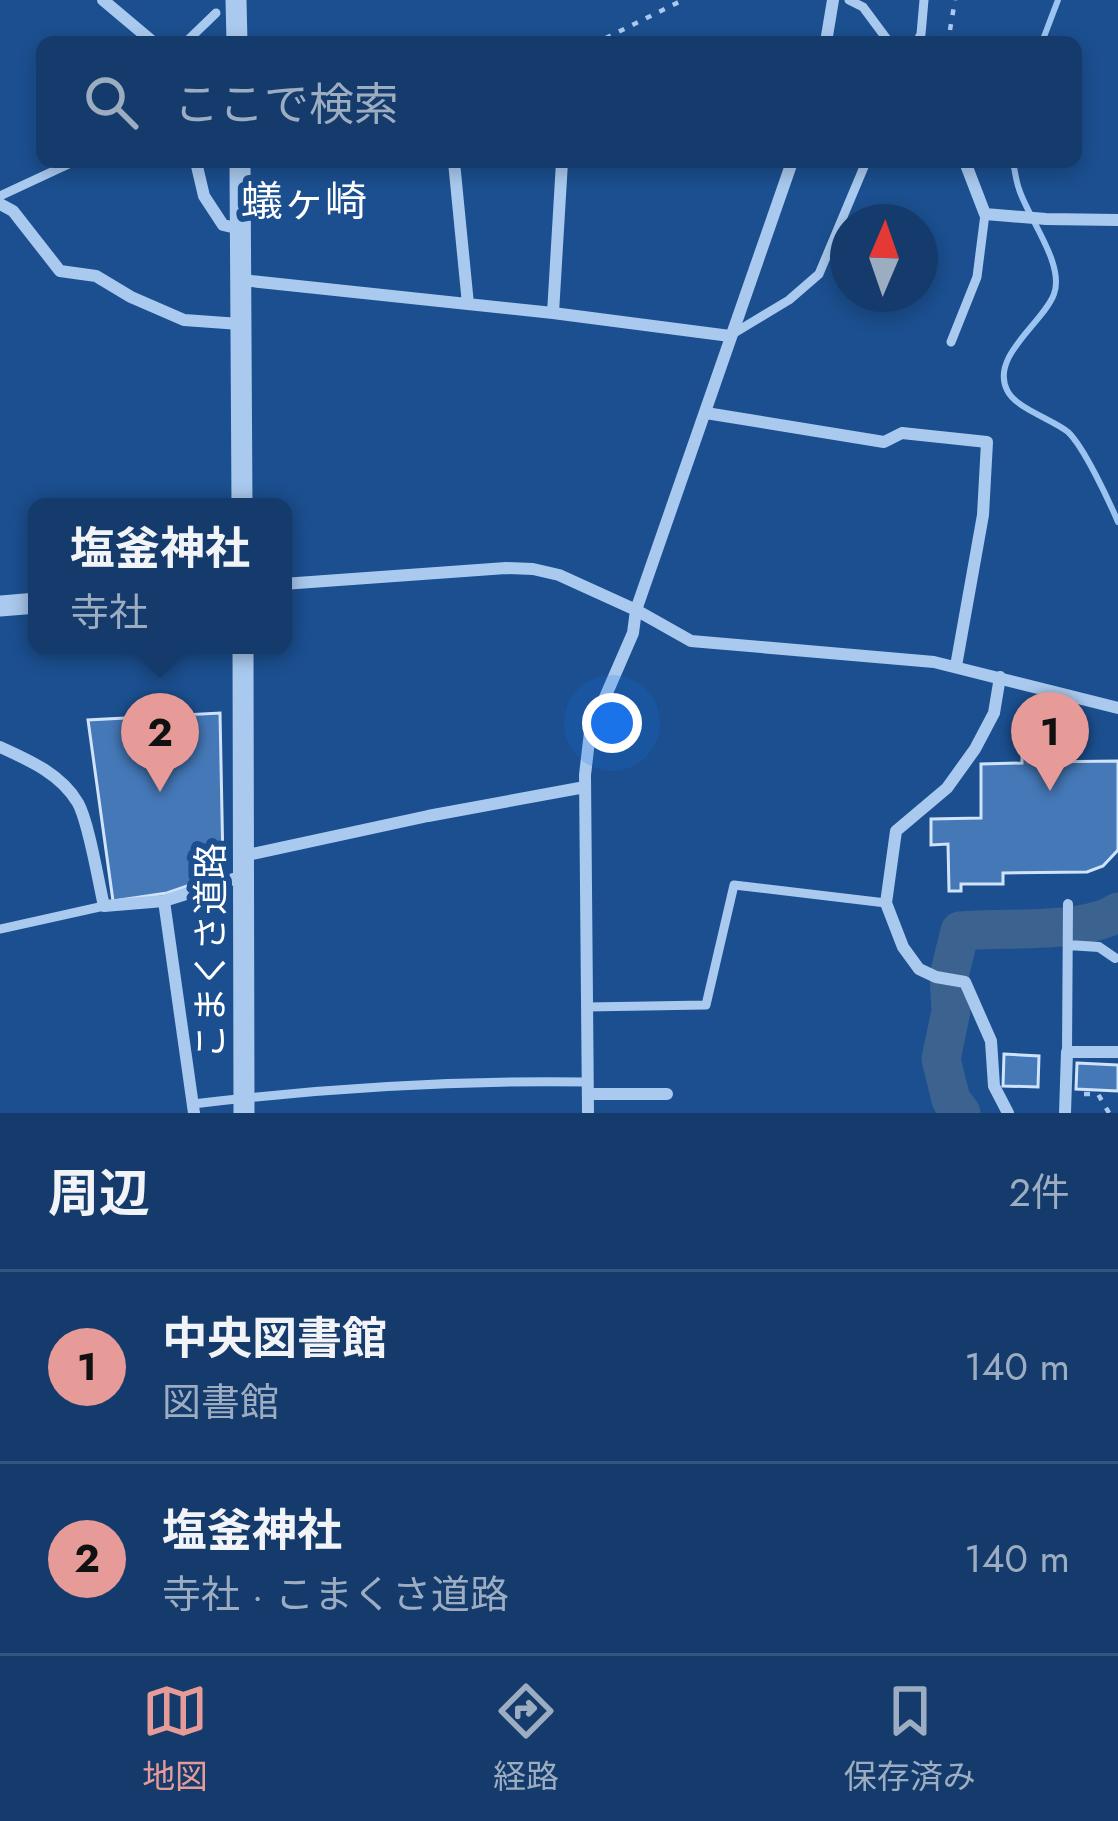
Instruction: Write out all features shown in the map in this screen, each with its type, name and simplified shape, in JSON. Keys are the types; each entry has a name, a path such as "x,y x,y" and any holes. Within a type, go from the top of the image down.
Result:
{"street":[{"path":"103,0 146,36"},
{"path":"236,0 237,36"},
{"path":"827,36 833,0"},
{"path":"197,168 204,196 223,224 241,230"},
{"path":"240,168 242,498"},
{"path":"455,168 468,304"},
{"path":"554,313 562,168"},
{"path":"588,1113 585,787 590,732 633,633 636,610 790,168"},
{"path":"967,168 985,214 1118,220"},
{"path":"0,200 60,271 96,275 131,297 184,320 240,325"},
{"path":"241,280 730,335"},
{"path":"706,413 884,442 902,433 987,442 983,514 956,666"},
{"path":"292,583 532,569 559,575 691,641 956,666 1118,708"},
{"name":"こまくさ道路","path":"242,654 244,1106"},
{"path":"1000,677 994,713 975,749 947,788 896,831 886,903 903,947 919,970 965,982 991,1041 994,1087 1008,1113"},
{"path":"0,747 46,770 80,806 104,906 164,901 243,866 428,816 585,787"},
{"path":"164,901 194,1109"},
{"path":"1065,1113 1068,904"},
{"path":"1068,943 1099,947 1115,958"},
{"path":"1067,1052 1118,1052"},
{"path":"588,1088 667,1094"}],"lane":[{"path":"849,0 863,7 885,36"},
{"path":"918,36 924,0"},
{"path":"192,36 216,14"},
{"path":"0,200 61,168"},
{"path":"730,335 789,300 819,274 863,168"},
{"path":"951,342 977,277 985,214"},
{"path":"586,1007 706,1005 734,885 886,903"},
{"path":"0,929 104,906"},
{"path":"194,1109 381,1085 484,1081 588,1088"}],"path":[{"path":"611,36 683,0"},
{"path":"946,36 956,0"},
{"path":"1066,1094 1098,1094 1109,1113"}],"building":[{"path":"220,713 223,865 196,883 167,893 113,901 88,720"},
{"path":"1038,743 1038,762 1118,761 1118,850 1103,866 1087,872 1003,873 1003,884 961,884 961,891 949,891 948,844 931,845 931,819 981,818 981,764 1022,763 1022,744"},
{"path":"1004,1054 1039,1056 1038,1087 1003,1086"},
{"path":"1077,1063 1118,1065 1118,1091 1076,1089"}],"waterway":[{"path":"1044,36 1058,0"},
{"path":"1014,168 1050,255 1056,282 1048,305 1006,365 1007,390 1074,439 1118,522"},
{"path":"961,1113 951,1100 941,1059 951,1011 949,976 960,931 1065,927 1118,912"}],"place":[{"name":"中央図書館","path":"1050,791"},
{"name":"塩釜神社","path":"160,792"}],"district":[{"name":"蟻ヶ崎","path":"304,201"}]}
